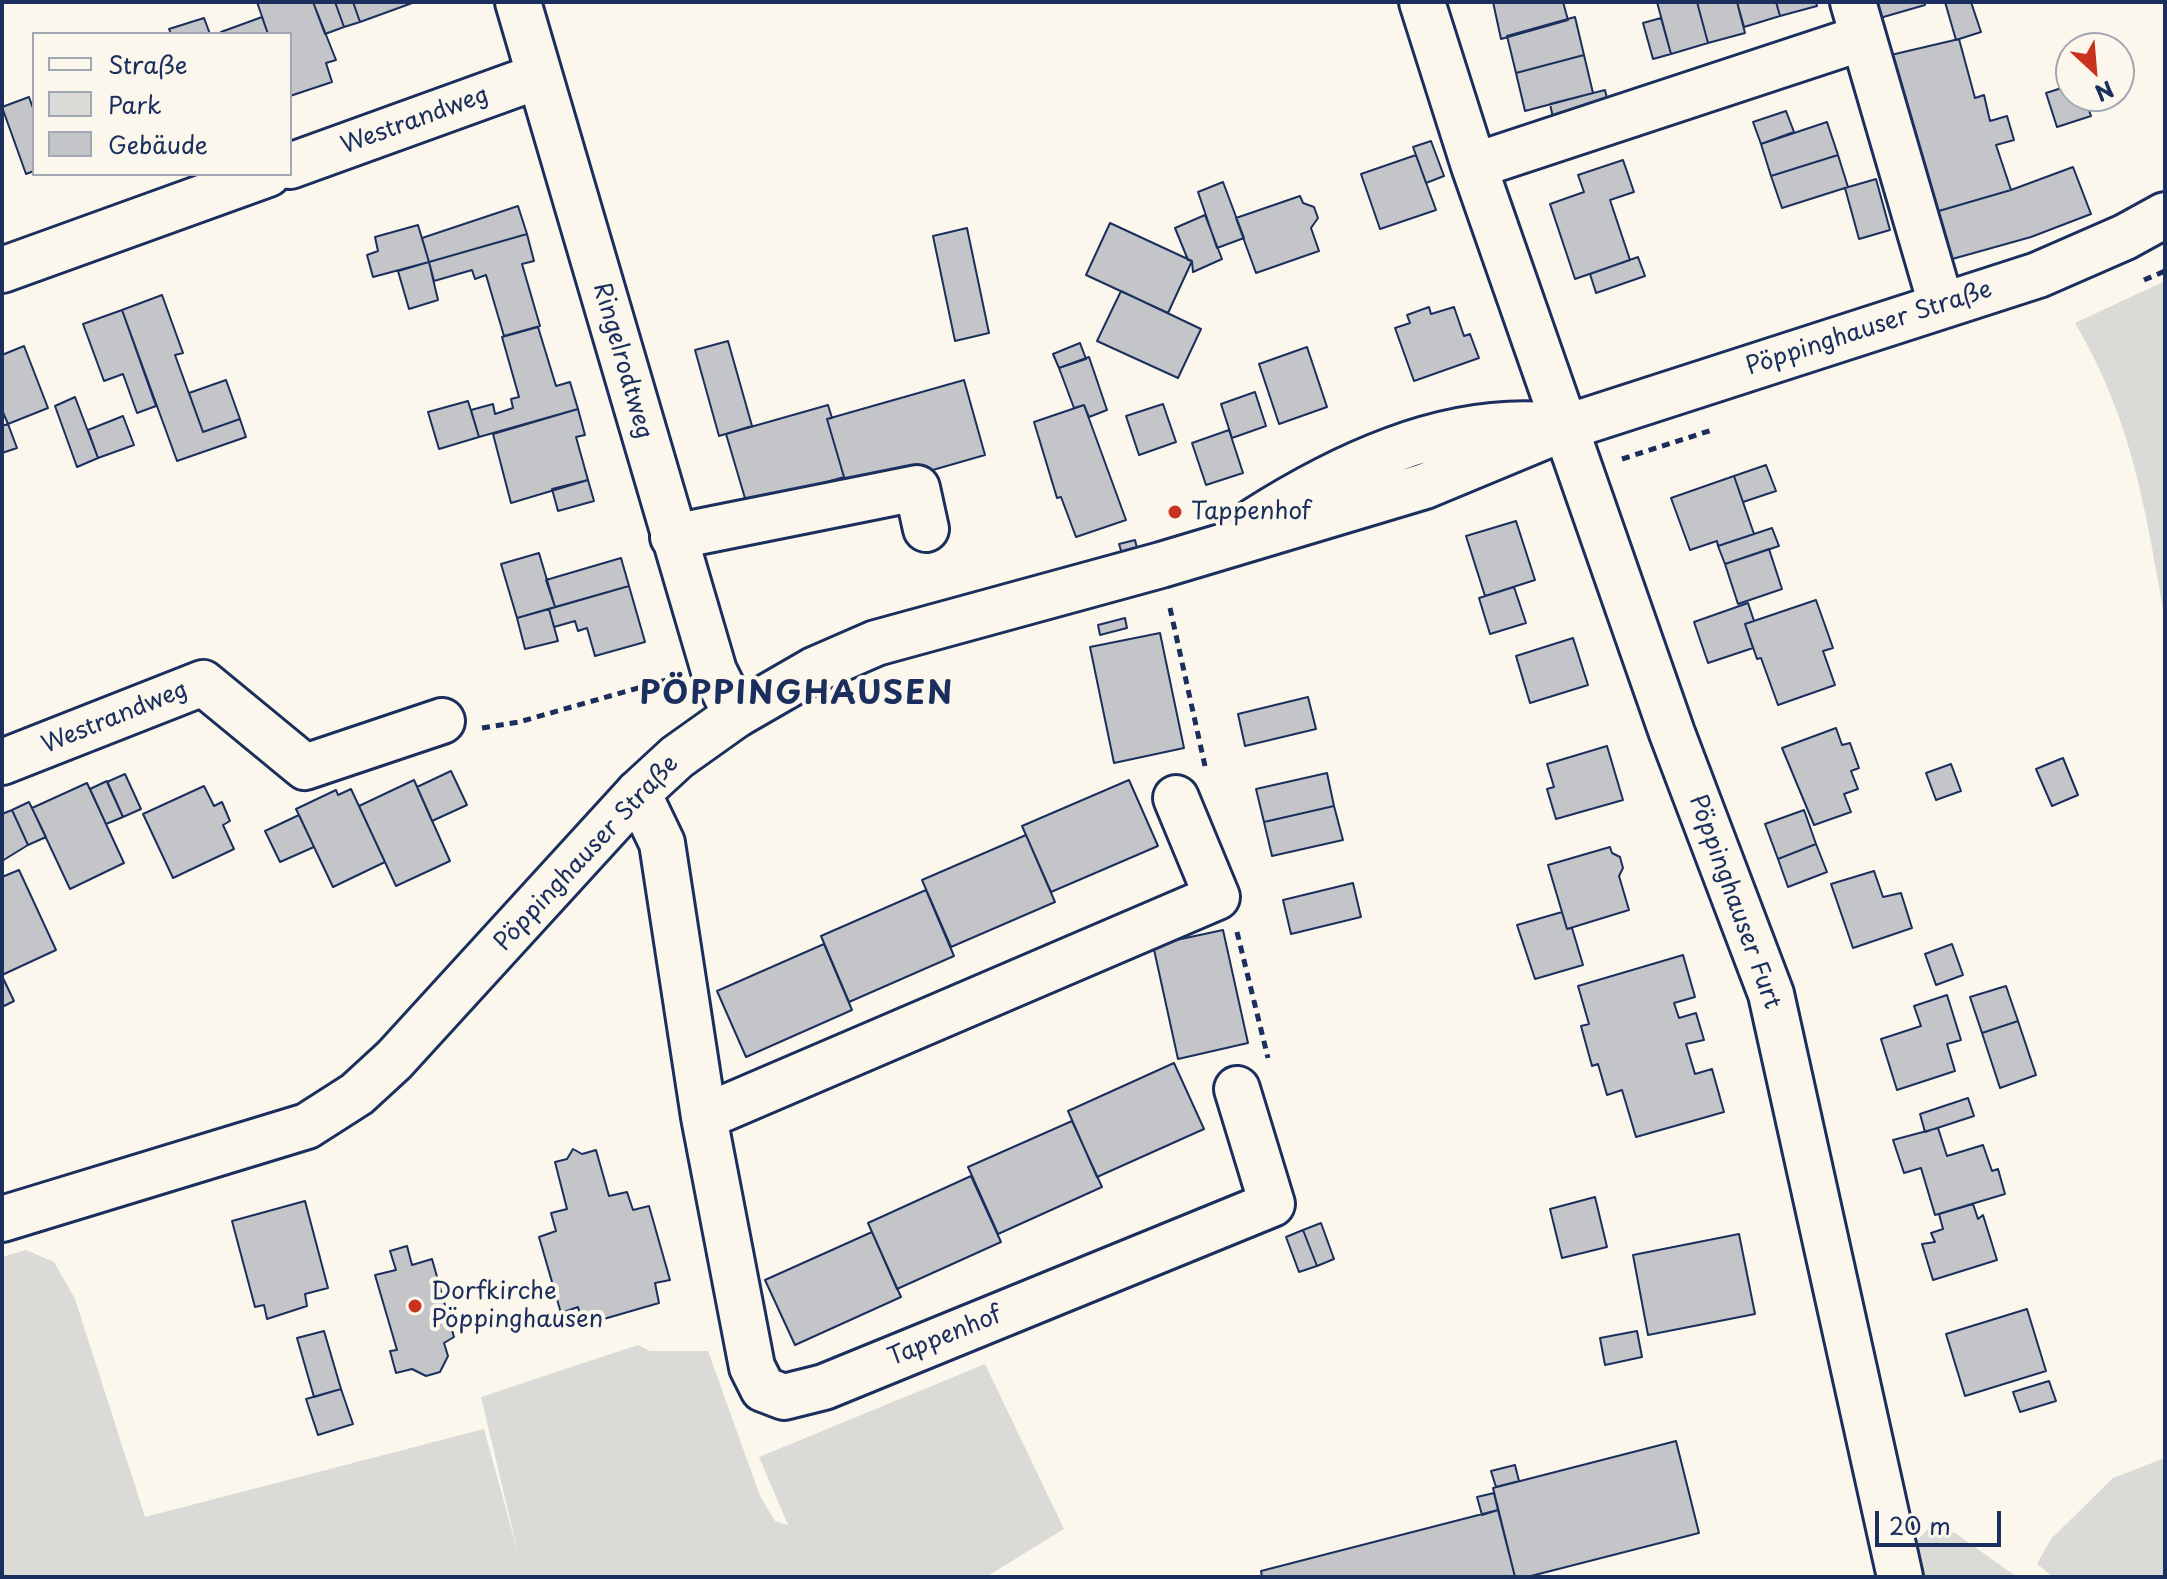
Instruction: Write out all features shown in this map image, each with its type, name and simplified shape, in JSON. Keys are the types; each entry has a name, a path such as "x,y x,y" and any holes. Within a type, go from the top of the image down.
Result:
{"street":[{"name":"Ringelrodtweg","path":"518,2 673,537 714,671 736,715"},
{"path":"1422,2 1474,166 1567,427"},
{"path":"1474,166 1858,20 1941,304"},
{"name":"Westrandweg","path":"292,165 539,76"},
{"path":"2,270 262,176"},
{"name":"Pöppinghauser Straße","path":"2,1219 307,1126 357,1094 394,1060 638,793 677,757 736,715 814,670 876,643 1161,565 1425,486 1567,427 2038,275 2125,237 2165,215"},
{"name":"Pöppinghauser Furt","path":"1567,427 1672,733 1771,994 1900,1577"},
{"path":"673,537 917,488 926,529"},
{"name":"Westrandweg","path":"2,762 203,683 305,767 442,721"},
{"name":"Tappenhof","path":"638,793 662,843 704,1117 752,1367 763,1389 784,1397 824,1387 1272,1204 1237,1089"},
{"path":"704,1117 1217,897 1176,798"}],"path":[{"path":"1161,565 1209,783 1176,798"},
{"path":"442,721 480,728 519,722 654,682 714,671"},
{"path":"1217,897 1231,908 1272,1073 1237,1089"}],"green space":[{"path":"2165,281 2165,619 2143,503 2124,431 2111,395 2075,323"},
{"path":"26,1250 54,1262 75,1299 145,1517 484,1429 518,1553 481,1397 638,1345 650,1351 708,1351 760,1496 775,1521 788,1525 759,1457 985,1364 1064,1529 986,1577 2,1577 2,1257"},
{"path":"2165,1458 2165,1577 2053,1577 2037,1564 2051,1539 2113,1478"},
{"path":"1928,1529 1955,1533 2017,1577 1916,1577 1910,1548"}],"building":[{"path":"257,2 313,2 336,60 326,63 332,82 292,95 292,32 267,32"},
{"path":"313,2 335,2 344,27 325,34"},
{"path":"335,2 353,2 360,22 344,27"},
{"path":"353,2 415,2 360,22"},
{"path":"1493,2 1563,2 1568,20 1501,39"},
{"path":"1657,2 1697,2 1708,43 1671,54"},
{"path":"1697,2 1737,2 1745,33 1708,43"},
{"path":"1737,2 1776,2 1780,16 1744,27"},
{"path":"1776,2 1816,2 1817,6 1780,16"},
{"path":"1861,2 1924,2 1925,5 1866,22"},
{"path":"1945,2 1971,2 1981,32 1956,40"},
{"path":"262,17 267,32 221,32"},
{"path":"1575,17 1584,55 1516,73 1507,36"},
{"path":"204,18 209,32 170,32 169,29"},
{"path":"1661,18 1671,54 1653,59 1643,23"},
{"path":"1959,39 1975,98 1984,95 1990,121 2007,116 2014,140 1996,145 2011,190 1925,215 1878,58"},
{"path":"1584,55 1593,93 1525,111 1516,73"},
{"path":"1605,90 1609,107 1554,122 1550,104"},
{"path":"2055,90 2055,112 2090,112 2091,116 2057,127 2046,93"},
{"path":"29,97 32,105 32,172 26,174 2,107"},
{"path":"1786,111 1794,132 1761,144 1753,122"},
{"path":"1827,122 1838,155 1771,176 1761,144"},
{"path":"1431,141 1444,176 1426,183 1413,147"},
{"path":"1416,155 1436,210 1380,229 1361,174"},
{"path":"1838,155 1848,187 1782,208 1771,176"},
{"path":"1623,160 1634,192 1610,200 1630,260 1575,279 1550,204 1584,192 1578,175"},
{"path":"2073,167 2091,214 2031,237 1938,263 1925,215 2011,190"},
{"path":"1876,179 1890,230 1859,239 1845,188"},
{"path":"1223,182 1244,238 1217,248 1198,192"},
{"path":"1300,196 1303,203 1314,207 1318,218 1311,228 1319,251 1256,273 1236,218"},
{"path":"518,206 527,234 429,262 422,238"},
{"path":"1205,215 1222,259 1193,272 1192,261 1188,260 1175,228"},
{"path":"1110,223 1192,261 1168,313 1086,275"},
{"path":"418,225 429,262 373,277 367,255 378,251 375,237"},
{"path":"967,228 989,333 955,341 933,236"},
{"path":"527,234 534,261 522,264 540,326 504,336 486,275 475,279 472,270 434,281 429,262"},
{"path":"1638,257 1645,276 1596,293 1590,274"},
{"path":"429,262 438,300 409,309 398,271"},
{"path":"1121,291 1201,329 1178,378 1097,341"},
{"path":"162,295 183,353 175,355 203,432 240,419 246,437 177,461 122,310"},
{"path":"1429,307 1431,314 1454,307 1464,336 1470,334 1479,358 1414,381 1395,328 1410,323 1407,315"},
{"path":"122,310 156,406 137,413 123,374 104,381 83,324"},
{"path":"538,327 556,386 570,382 578,409 479,437 471,410 493,404 495,414 513,408 511,399 519,397 502,337"},
{"path":"728,341 752,426 719,436 695,350"},
{"path":"1080,343 1086,359 1059,368 1053,354"},
{"path":"24,346 48,408 8,424 2,410 2,355"},
{"path":"1307,347 1327,407 1279,424 1259,364"},
{"path":"1089,357 1107,410 1089,417 1084,405 1074,408 1059,368"},
{"path":"226,380 240,419 203,432 189,393"},
{"path":"964,380 985,455 849,494 827,419"},
{"path":"1255,392 1266,426 1232,438 1221,404"},
{"path":"75,397 98,458 77,467 55,406"},
{"path":"468,401 479,437 439,449 428,412"},
{"path":"1163,404 1176,442 1139,455 1126,416"},
{"path":"828,405 832,418 827,419 844,477 747,505 726,434"},
{"path":"1084,405 1126,520 1076,537 1061,497 1057,498 1034,422"},
{"path":"578,409 585,435 576,437 588,480 511,503 493,434"},
{"path":"123,416 134,445 98,458 88,430"},
{"path":"8,424 17,448 2,453 2,426"},
{"path":"1229,430 1243,473 1206,485 1192,443"},
{"path":"1766,465 1776,491 1743,502 1734,476"},
{"path":"1734,476 1754,534 1718,546 1717,541 1690,550 1671,498"},
{"path":"588,480 594,501 558,511 552,489"},
{"path":"1516,521 1535,580 1485,596 1466,536"},
{"path":"1772,528 1779,546 1725,564 1718,546"},
{"path":"1135,540 1137,548 1122,554 1119,544"},
{"path":"1769,549 1782,589 1738,604 1725,564"},
{"path":"539,553 555,607 517,618 501,564"},
{"path":"621,558 629,586 555,607 546,580"},
{"path":"629,586 645,642 595,656 587,628 578,631 575,621 554,627 549,609"},
{"path":"1514,587 1526,623 1490,634 1479,598"},
{"path":"1816,600 1833,648 1823,651 1835,685 1778,705 1745,624"},
{"path":"1748,603 1754,621 1745,624 1753,648 1708,663 1694,622"},
{"path":"549,609 558,641 525,649 517,618"},
{"path":"1125,618 1127,628 1100,635 1098,625"},
{"path":"1160,633 1184,748 1114,763 1090,647"},
{"path":"1573,638 1588,685 1530,703 1516,656"},
{"path":"1308,697 1316,729 1245,746 1238,714"},
{"path":"1836,728 1842,745 1850,743 1859,768 1851,771 1858,789 1844,794 1851,812 1814,825 1782,748"},
{"path":"1607,746 1623,800 1556,819 1547,789 1554,787 1547,764"},
{"path":"2063,758 2078,795 2052,806 2036,769"},
{"path":"1951,764 1961,791 1936,800 1926,773"},
{"path":"451,771 467,805 432,821 417,787"},
{"path":"1327,773 1334,806 1264,822 1256,789"},
{"path":"125,774 141,809 123,817 107,782"},
{"path":"414,780 450,861 396,886 359,806"},
{"path":"1129,780 1158,846 1051,892 1022,826"},
{"path":"107,781 123,817 106,824 90,789"},
{"path":"87,783 124,863 70,889 32,808"},
{"path":"204,786 214,806 222,802 230,821 223,825 234,849 173,878 143,814"},
{"path":"351,789 385,862 333,887 296,809 336,790 338,795"},
{"path":"29,802 46,837 28,845 12,810"},
{"path":"1334,806 1343,840 1272,856 1264,822"},
{"path":"12,810 28,845 2,861 2,814"},
{"path":"1804,810 1816,844 1778,859 1765,824"},
{"path":"299,815 314,847 280,862 265,831"},
{"path":"1026,835 1055,902 951,947 922,880"},
{"path":"1816,844 1827,872 1788,887 1778,859"},
{"path":"1610,847 1612,853 1620,857 1623,868 1619,876 1629,910 1567,929 1548,865"},
{"path":"19,870 56,950 2,975 2,877"},
{"path":"1874,871 1883,897 1901,893 1912,928 1853,948 1831,884"},
{"path":"1353,883 1361,917 1291,934 1283,900"},
{"path":"926,890 954,956 849,1002 821,936"},
{"path":"1562,912 1567,929 1572,928 1583,965 1535,979 1517,925"},
{"path":"1223,930 1248,1043 1178,1059 1153,945"},
{"path":"824,944 852,1010 746,1057 717,991"},
{"path":"1952,944 1963,975 1936,985 1925,954"},
{"path":"1683,955 1695,997 1674,1003 1679,1018 1696,1013 1704,1040 1686,1044 1695,1074 1712,1069 1724,1112 1636,1137 1622,1090 1607,1095 1598,1064 1592,1066 1581,1026 1589,1024 1578,986"},
{"path":"2,976 14,1001 2,1007"},
{"path":"2006,986 2018,1021 1982,1033 1970,997"},
{"path":"1947,995 1961,1040 1947,1044 1955,1071 1897,1090 1881,1039 1921,1026 1914,1006"},
{"path":"2018,1021 2036,1075 2000,1088 1982,1033"},
{"path":"1174,1063 1204,1129 1097,1177 1068,1111"},
{"path":"1968,1098 1974,1116 1925,1132 1920,1114"},
{"path":"1072,1121 1102,1187 998,1234 968,1167"},
{"path":"1938,1128 1947,1156 1983,1145 1992,1171 1998,1169 2005,1194 1935,1215 1921,1168 1904,1173 1893,1140"},
{"path":"573,1149 582,1154 596,1150 609,1196 627,1192 633,1210 649,1206 670,1280 655,1283 659,1303 583,1325 578,1307 561,1313 539,1237 556,1231 551,1213 567,1209 555,1162 567,1159"},
{"path":"971,1176 1001,1242 897,1289 868,1223"},
{"path":"1595,1197 1607,1247 1562,1258 1550,1209"},
{"path":"305,1201 328,1288 305,1294 307,1306 267,1319 264,1305 255,1307 232,1221"},
{"path":"1973,1204 1978,1219 1983,1215 1997,1260 1933,1280 1922,1244 1935,1242 1931,1233 1943,1229 1939,1214"},
{"path":"1321,1223 1334,1259 1317,1266 1303,1230"},
{"path":"1303,1230 1317,1266 1299,1272 1286,1237"},
{"path":"872,1232 901,1297 795,1345 765,1280"},
{"path":"1739,1234 1755,1314 1648,1335 1633,1255"},
{"name":"Dorfkirche Pöppinghausen","path":"407,1246 412,1265 432,1259 454,1337 444,1343 448,1356 440,1372 426,1376 412,1369 396,1373 390,1351 397,1350 375,1275 396,1270 390,1251"},
{"path":"2027,1309 2046,1371 1965,1396 1946,1334"},
{"path":"324,1331 341,1389 314,1397 297,1338"},
{"path":"1637,1331 1642,1357 1605,1365 1600,1338"},
{"path":"2049,1381 2056,1401 2020,1412 2013,1392"},
{"path":"341,1389 353,1424 318,1435 306,1399"},
{"path":"1676,1441 1699,1533 1527,1577 1515,1577 1493,1488"},
{"path":"1515,1465 1519,1481 1496,1487 1491,1471"},
{"path":"1494,1493 1498,1510 1482,1515 1477,1497"},
{"path":"1498,1510 1515,1577 1262,1577 1261,1571"}],"place":[{"name":"Tappenhof","path":"1175,512"},
{"name":"Dorfkirche Pöppinghausen","path":"415,1306"}],"district":[{"name":"PÖPPINGHAUSEN","path":"797,695"}]}
